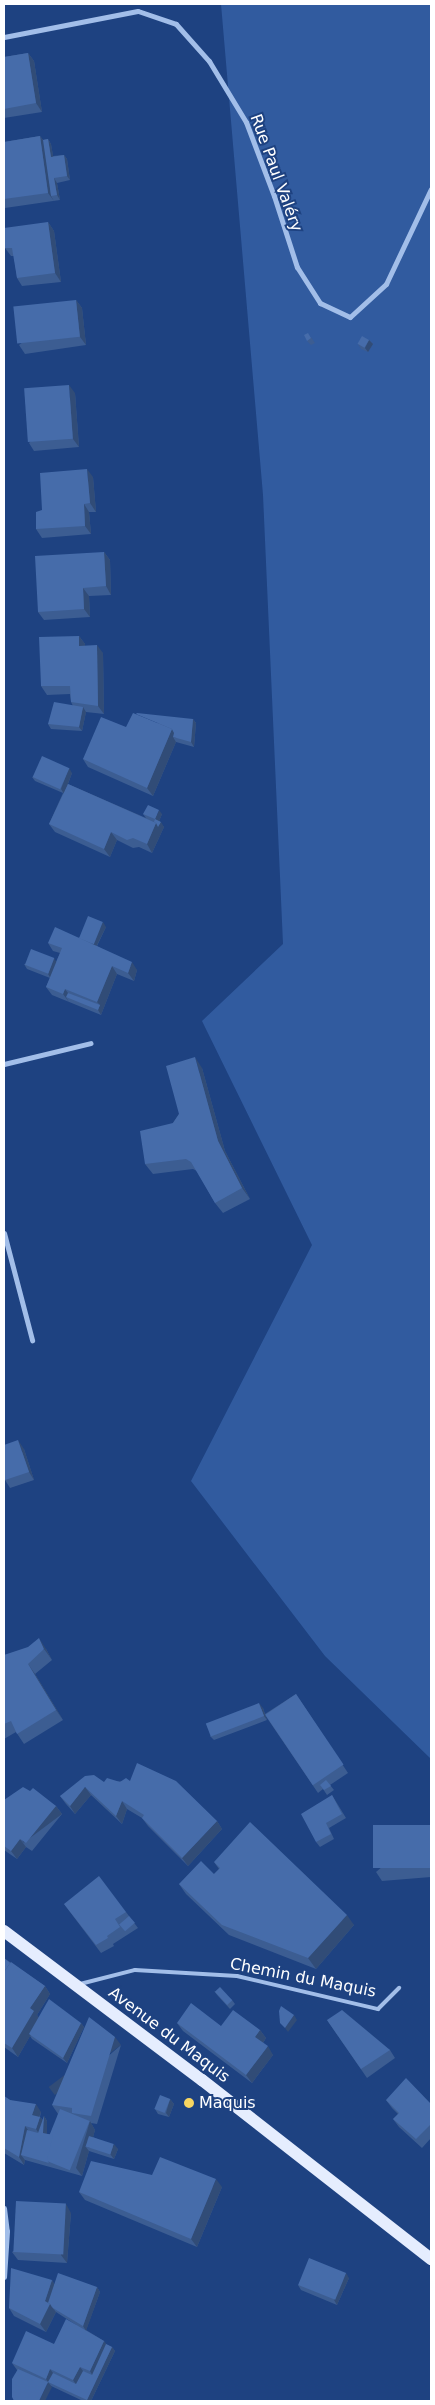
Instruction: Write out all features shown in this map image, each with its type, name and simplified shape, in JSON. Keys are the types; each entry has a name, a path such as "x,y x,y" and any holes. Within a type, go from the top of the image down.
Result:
{"main road":[{"name":"Avenue du Maquis","path":"4,1931 202,2080 431,2259"}],"street":[{"name":"Rue Paul Valéry","path":"4,37 138,11 176,24 209,61 246,122 274,196 296,267 320,303 350,317 386,284 431,189"},
{"path":"4,1064 91,1043"},
{"path":"4,1233 32,1340"},
{"path":"4,2208 7,2231 4,2277"}],"lane":[{"name":"Chemin du Maquis","path":"76,1986 135,1970 237,1976 378,2008 399,1988"}],"shaded area":[{"path":"221,4 431,4 431,1759 325,1656 191,1481 312,1245 202,1021 283,944 263,495"}],"building":[{"path":"28,53 36,103 4,109 4,57"},
{"path":"40,136 48,193 4,199 4,142"},
{"path":"48,139 51,157 64,155 67,176 54,178 57,195 51,196 43,140"},
{"path":"48,222 55,273 17,278 12,248 5,248 4,228"},
{"path":"76,300 80,337 17,343 13,307"},
{"path":"308,333 311,338 307,341 304,335"},
{"path":"362,336 369,340 364,348 358,344"},
{"path":"69,385 73,439 28,442 24,388"},
{"path":"87,469 90,503 84,504 85,526 36,529 36,512 42,510 40,473"},
{"path":"104,552 106,586 83,588 84,609 38,612 35,556"},
{"path":"79,636 79,646 97,645 98,706 71,702 70,686 41,686 39,637"},
{"path":"54,702 83,707 79,727 48,724"},
{"path":"133,713 172,729 147,788 83,759 101,717 126,727"},
{"path":"137,713 193,719 191,742 173,737 172,729"},
{"path":"42,756 69,768 60,789 33,777"},
{"path":"68,784 156,823 147,844 133,838 127,840 111,832 104,849 49,824"},
{"path":"148,805 159,810 155,819 143,814"},
{"path":"155,819 161,822 158,827 154,822"},
{"path":"88,916 103,922 94,944 79,938"},
{"path":"55,927 132,962 128,973 112,966 97,1002 65,989 63,994 46,987 62,948 48,943"},
{"path":"31,949 54,958 48,974 25,965"},
{"path":"68,993 100,1005 98,1010 66,997"},
{"path":"195,1057 218,1141 242,1188 215,1203 191,1162 186,1159 145,1164 140,1131 173,1123 179,1114 166,1066"},
{"path":"18,1440 29,1472 5,1480 4,1445"},
{"path":"39,1638 44,1649 28,1664 56,1710 17,1734 11,1721 4,1724 4,1655 28,1647"},
{"path":"296,1694 344,1764 313,1785 265,1715"},
{"path":"259,1703 264,1716 211,1736 206,1723"},
{"path":"137,1763 176,1781 217,1821 182,1858 142,1818 144,1815 122,1801 116,1816 85,1787 70,1806 60,1796 85,1776 94,1775 104,1782 107,1778 120,1782 126,1778 130,1781"},
{"path":"326,1780 331,1786 324,1790 320,1785"},
{"path":"23,1787 30,1791 33,1788 56,1806 26,1843 20,1839 11,1851 4,1846 4,1800"},
{"path":"332,1795 342,1814 326,1823 331,1834 316,1842 301,1814"},
{"path":"250,1822 347,1915 308,1958 222,1925 179,1884 201,1861 214,1874 220,1868 214,1862"},
{"path":"373,1825 431,1825 431,1868 373,1868"},
{"path":"99,1876 126,1912 115,1919 120,1927 107,1936 108,1938 96,1945 64,1904"},
{"path":"129,1916 135,1923 125,1931 119,1925"},
{"path":"4,1958 10,1963 4,1972"},
{"path":"11,1962 45,1986 30,2008 34,2011 12,2048 4,2043 4,1972"},
{"path":"220,1987 232,2000 227,2005 215,1992"},
{"path":"49,1999 81,2023 63,2058 29,2034"},
{"path":"191,2003 221,2026 233,2010 260,2030 255,2037 268,2046 246,2075 177,2023"},
{"path":"281,2006 294,2015 285,2028 280,2023 279,2011"},
{"path":"342,2010 390,2050 361,2069 327,2020"},
{"path":"89,2017 115,2037 91,2116 72,2113 72,2108 52,2105"},
{"path":"406,2078 431,2104 431,2124 416,2139 393,2119 399,2113 386,2100"},
{"path":"160,2095 170,2099 165,2113 154,2109"},
{"path":"4,2096 10,2100 36,2104 32,2115 40,2117 36,2129 25,2126 19,2157 4,2148"},
{"path":"60,2109 90,2121 70,2170 40,2158"},
{"path":"44,2116 43,2133 53,2135 47,2160 49,2163 21,2155 27,2130 38,2133"},
{"path":"89,2136 114,2144 110,2154 86,2146"},
{"path":"160,2157 216,2179 191,2239 79,2192 91,2161 152,2175"},
{"path":"16,2201 66,2204 63,2255 13,2252"},
{"path":"309,2258 346,2273 335,2300 298,2285"},
{"path":"11,2268 52,2280 45,2301 50,2304 40,2324 9,2308"},
{"path":"58,2273 97,2287 83,2326 48,2303"},
{"path":"66,2319 104,2341 90,2371 80,2367 73,2380 50,2369 46,2379 12,2363 26,2331 54,2344"},
{"path":"106,2344 112,2347 87,2400 48,2382 53,2373 76,2384 83,2371 92,2375"},
{"path":"18,2369 48,2382 39,2401 14,2401 12,2397 12,2379"}],"place":[{"name":"Maquis","path":"189,2103"}]}
